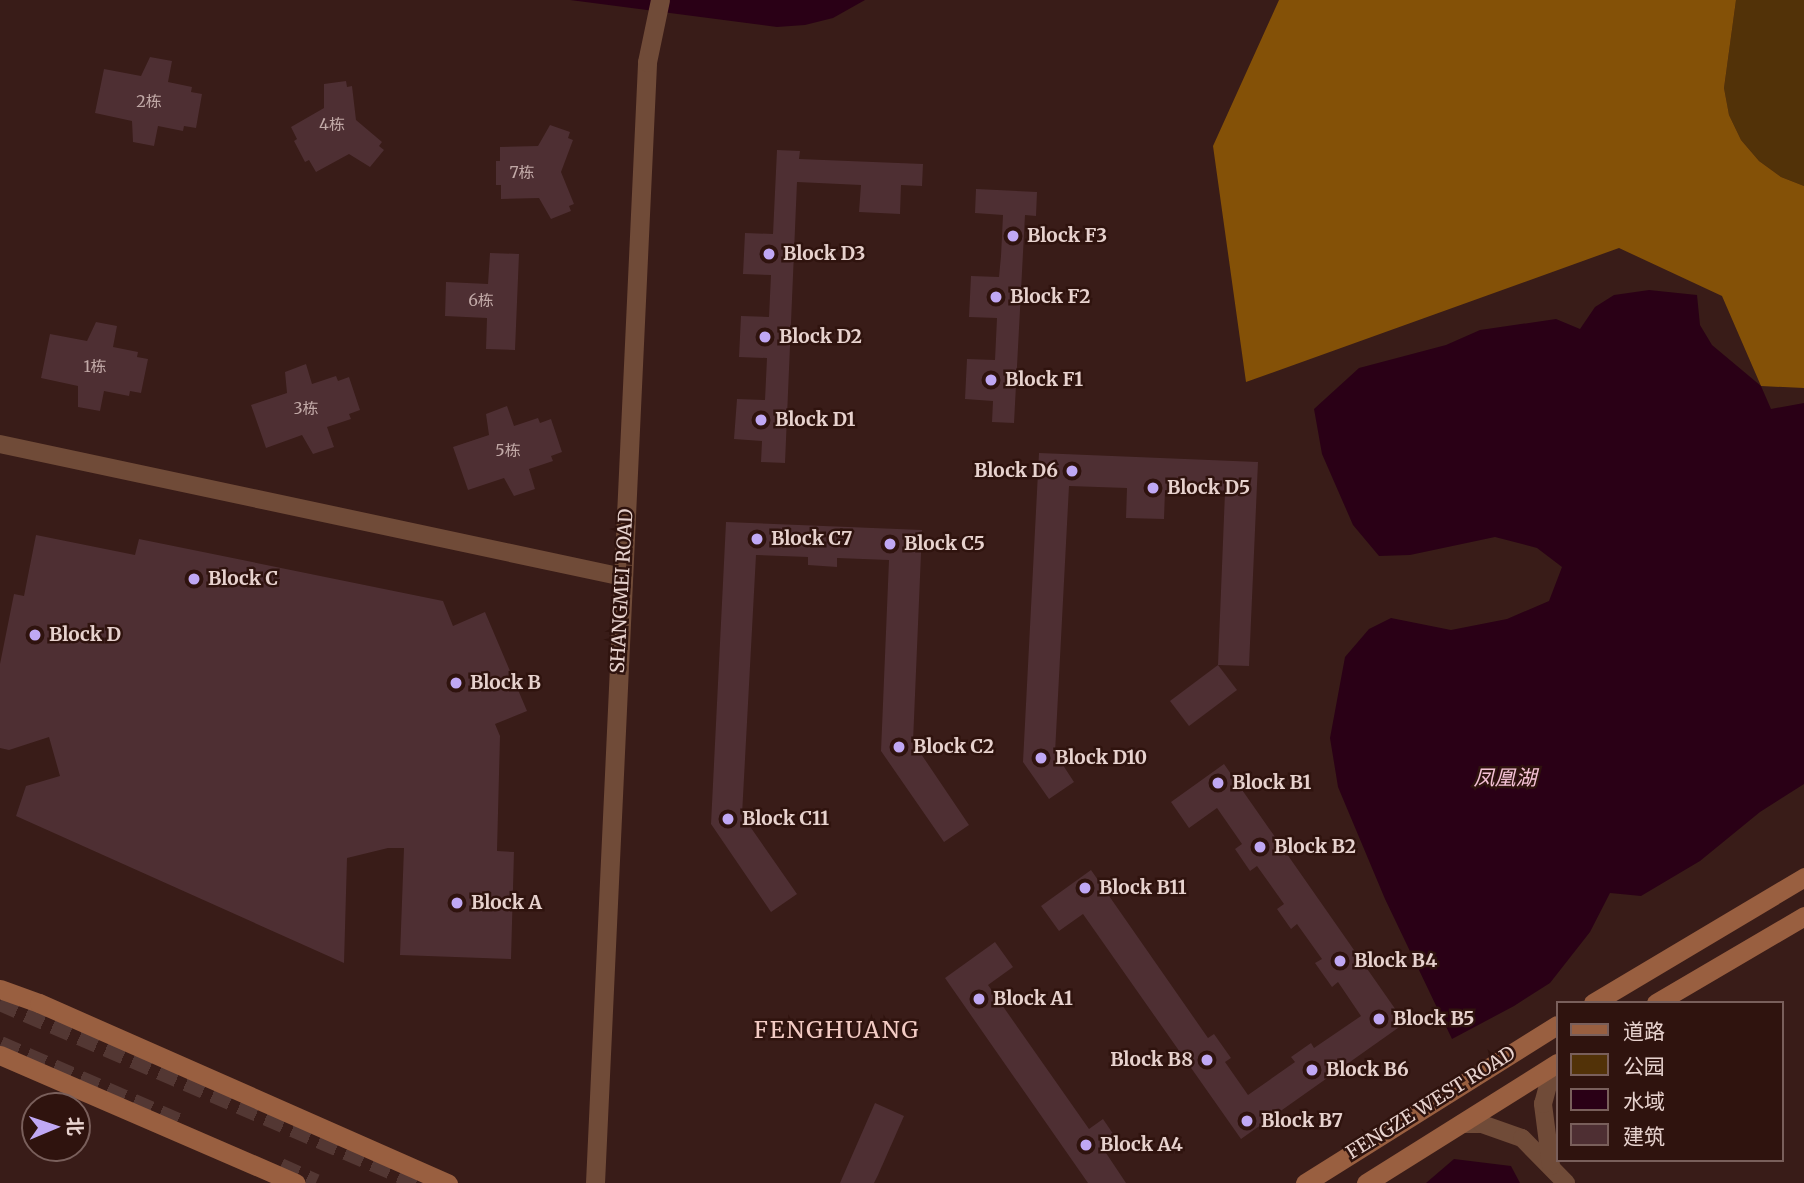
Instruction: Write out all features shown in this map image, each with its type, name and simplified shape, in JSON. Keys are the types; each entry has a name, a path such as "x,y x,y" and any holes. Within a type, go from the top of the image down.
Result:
{"main road":[{"path":"1596,1001 1804,877"},
{"path":"1659,1001 1804,916"},
{"path":"0,989 100,1029 448,1183"},
{"name":"FENGZE WEST ROAD","path":"1305,1183 1331,1164 1556,1026"},
{"path":"0,1055 296,1183"},
{"name":"FENGZE WEST ROAD","path":"1366,1183 1555,1064"}],"street":[{"name":"SHANGMEI ROAD","path":"595,1183 647,62 660,0"},
{"path":"0,444 623,578"},
{"path":"1552,1170 1542,1104 1555,1064"},
{"path":"1461,1124 1482,1124 1522,1138 1539,1152 1566,1183"}],"green space":[{"path":"1736,0 1804,0 1804,186 1781,177 1759,161 1741,140 1729,115 1724,88"}],"shaded area":[{"path":"1279,0 1736,0 1724,88 1729,115 1741,140 1759,161 1781,177 1804,186 1804,388 1761,386 1722,296 1619,248 1246,382 1213,146"}],"water":[{"path":"570,0 865,0 833,18 805,25 777,27"},
{"name":"凤凰湖","path":"1649,290 1697,295 1700,325 1712,345 1761,386 1771,409 1804,403 1804,784 1760,812 1700,861 1641,896 1610,893 1590,932 1550,983 1514,1006 1452,1039 1385,899 1338,787 1330,738 1345,657 1369,629 1391,618 1451,630 1507,619 1549,601 1562,567 1537,548 1495,537 1410,555 1379,556 1353,525 1322,454 1314,409 1359,368 1446,345 1480,330 1556,319 1580,329 1595,307 1614,295"},
{"path":"1454,1159 1511,1166 1520,1183 1426,1183"}],"building":[{"path":"150,57 172,61 168,82 192,87 191,92 202,94 196,128 184,126 183,131 158,126 154,146 133,142 132,121 95,113 104,69 141,76"},
{"path":"346,81 347,87 352,86 356,120 382,142 379,146 384,150 370,167 349,154 316,172 309,160 305,162 294,141 297,139 291,127 324,108 324,84"},
{"path":"550,125 570,132 568,138 573,140 561,172 574,204 569,206 571,211 551,219 539,198 501,199 501,185 496,185 496,161 500,161 500,147 538,146"},
{"path":"777,150 800,151 799,159 923,164 922,186 901,185 900,214 859,212 861,185 797,182 785,463 761,462 762,441 734,439 737,399 765,400 767,358 739,357 741,316 769,317 771,275 743,274 745,233 773,234"},
{"path":"976,189 1037,192 1036,216 1025,215 1014,423 992,422 993,401 965,399 967,359 995,360 997,318 969,317 971,276 999,277 1001,256 1003,215 975,213"},
{"path":"490,253 519,254 515,350 486,349 487,318 445,316 446,282 488,284"},
{"path":"96,322 117,326 113,347 138,352 137,357 148,359 141,393 130,391 129,396 104,391 100,411 78,407 78,386 41,378 50,334 87,341"},
{"path":"306,364 312,384 336,376 338,381 349,377 360,410 349,414 351,419 327,427 334,447 313,454 302,435 266,448 251,405 287,393 285,372"},
{"path":"507,406 514,426 538,418 540,423 551,419 562,452 551,456 553,461 529,469 535,489 514,496 504,478 468,490 453,447 489,435 486,414"},
{"path":"1039,453 1258,462 1249,666 1218,665 1225,492 1165,490 1164,519 1126,518 1127,488 1069,486 1055,753 1074,782 1049,799 1023,762"},
{"path":"726,522 922,530 913,742 969,825 944,842 881,751 889,560 837,558 837,567 808,565 808,557 756,555 742,815 797,894 771,912 711,824"},
{"path":"36,535 135,555 139,539 443,601 453,626 485,612 527,711 495,724 500,736 497,851 514,852 511,959 400,955 404,848 388,848 347,858 344,963 16,816 26,786 60,776 49,737 9,750 0,748 0,664 14,594 24,596"},
{"path":"1218,665 1237,690 1189,726 1170,701"},
{"path":"1224,764 1405,1023 1241,1139 1083,914 1059,931 1041,906 1091,870 1208,1038 1214,1034 1231,1058 1225,1062 1248,1095 1295,1062 1291,1057 1311,1043 1314,1048 1361,1016 1338,982 1332,987 1315,963 1322,959 1297,924 1291,929 1277,909 1284,904 1257,866 1250,871 1235,849 1242,844 1217,808 1189,828 1171,802"},
{"path":"995,942 1013,967 988,985 1089,1129 1103,1119 1118,1141 1104,1150 1126,1183 1088,1183 945,978"},
{"path":"875,1103 904,1116 874,1183 840,1183"}],"tunnel":[{"path":"0,1001 423,1183"},
{"path":"0,1045 185,1125"},
{"path":"280,1167 316,1183"}],"place":[{"name":"Block F3","path":"1013,236"},
{"name":"Block D3","path":"769,254"},
{"name":"Block F2","path":"996,297"},
{"name":"Block D2","path":"765,337"},
{"name":"Block F1","path":"991,380"},
{"name":"Block D1","path":"761,420"},
{"name":"Block D6","path":"1072,471"},
{"name":"Block D5","path":"1153,488"},
{"name":"Block C7","path":"757,539"},
{"name":"Block C5","path":"890,544"},
{"name":"Block C","path":"194,579"},
{"name":"Block D","path":"35,635"},
{"name":"Block B","path":"456,683"},
{"name":"Block C2","path":"899,747"},
{"name":"Block D10","path":"1041,758"},
{"name":"Block B1","path":"1218,783"},
{"name":"Block C11","path":"728,819"},
{"name":"Block B2","path":"1260,847"},
{"name":"Block B11","path":"1085,888"},
{"name":"Block A","path":"457,903"},
{"name":"Block B4","path":"1340,961"},
{"name":"Block A1","path":"979,999"},
{"name":"Block B5","path":"1379,1019"},
{"name":"Block B8","path":"1207,1060"},
{"name":"Block B6","path":"1312,1070"},
{"name":"Block B7","path":"1247,1121"},
{"name":"Block A4","path":"1086,1145"}],"district":[{"name":"FENGHUANG","path":"837,1030"}]}
